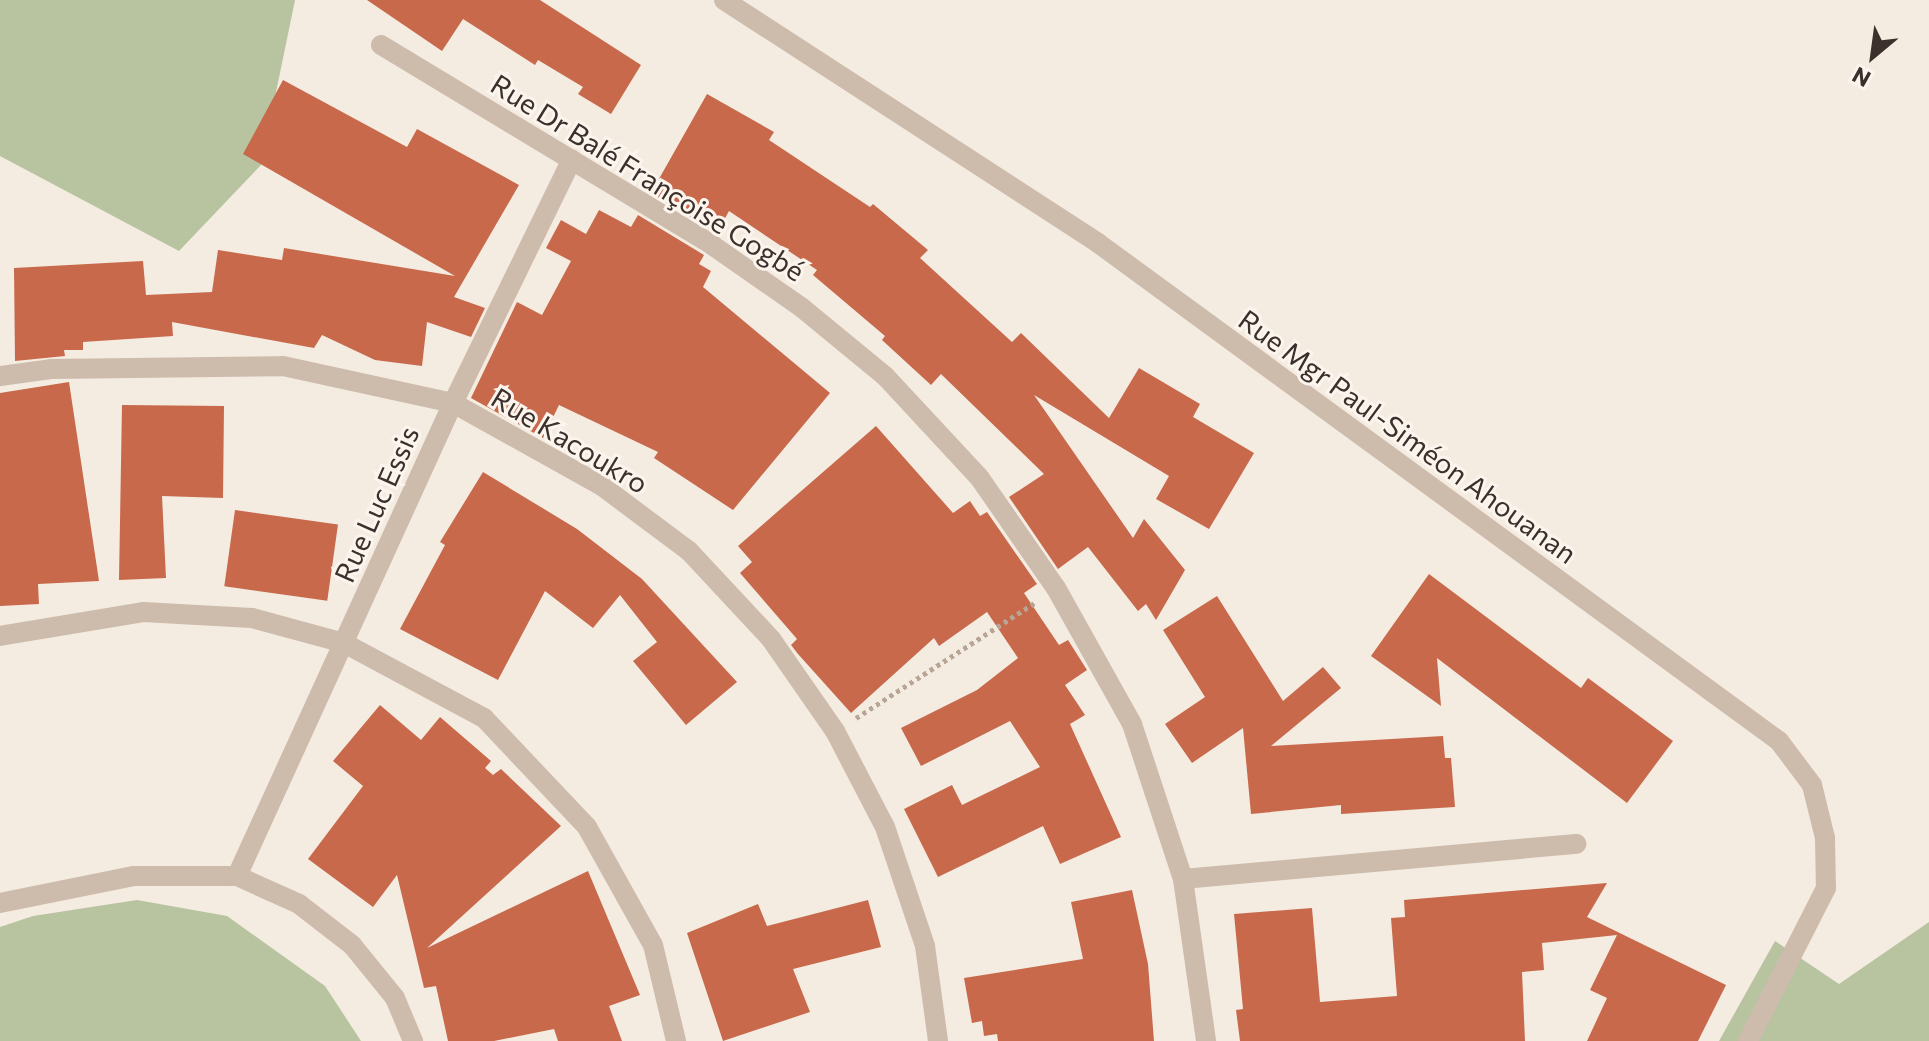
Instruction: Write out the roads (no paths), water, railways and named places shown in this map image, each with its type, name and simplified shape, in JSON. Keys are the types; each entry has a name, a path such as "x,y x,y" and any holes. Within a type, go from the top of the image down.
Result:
{"street":[{"name":"Rue Mgr Paul-Siméon Ahouanan","path":"724,0 1098,243 1779,741 1812,785 1825,838 1826,888 1748,1041"},
{"name":"Rue Dr Balé Françoise Gogbé","path":"381,45 712,245 885,376 979,477 1056,588 1132,724 1183,879 1206,1041"},
{"name":"Rue Luc Essis","path":"237,876 453,403 572,159"},
{"name":"Rue Kacoukro","path":"0,376 51,369 283,366 453,403 602,486 689,551 771,639 835,731 890,842 925,946 938,1041"},
{"path":"0,636 143,612 252,618 344,643 484,718 587,827 653,945 676,1041"},
{"path":"1183,879 1576,844"},
{"path":"0,903 134,876 237,876 299,904 352,945 395,998 413,1041"}]}
